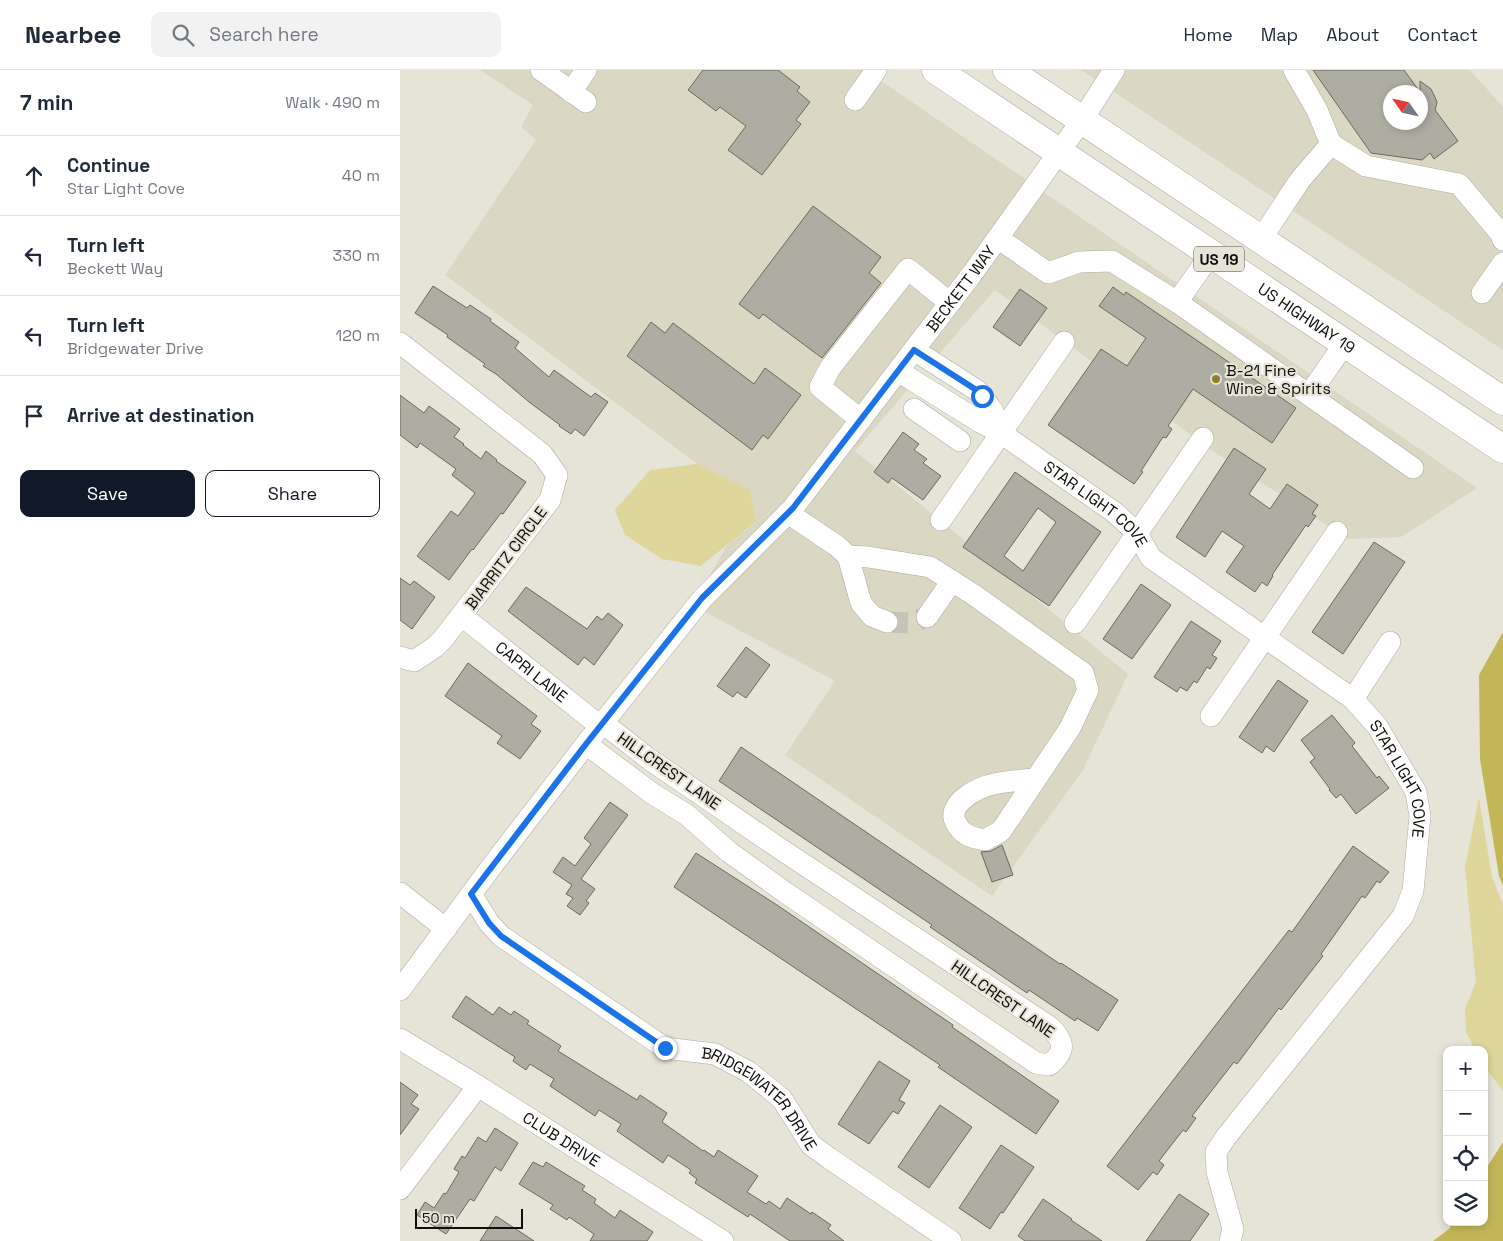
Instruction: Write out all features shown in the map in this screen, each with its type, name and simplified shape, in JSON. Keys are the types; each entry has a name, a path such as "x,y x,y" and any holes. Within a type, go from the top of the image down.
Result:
{"highway":[{"name":"US HIGHWAY 19","path":"936,70 1503,449"},
{"name":"US 19","path":"1007,70 1503,401"}],"street":[{"path":"540,70 578,97 586,70"},
{"path":"855,100 876,70"},
{"name":"BECKETT WAY","path":"400,990 586,744 702,598 788,513 861,420 998,238 1082,120 1114,70"},
{"path":"1294,70 1317,110 1331,144 1366,166 1459,184 1501,234 1503,240"},
{"path":"1261,239 1300,180 1331,144"},
{"path":"998,238 1048,273 1078,262 1112,262 1177,302 1413,468"},
{"path":"1177,302 1211,254"},
{"path":"1482,293 1503,263"},
{"path":"861,420 820,387 830,368 908,269 950,303"},
{"path":"941,520 1064,342"},
{"name":"BIARRITZ CIRCLE","path":"400,343 542,454 557,475 550,500 462,616 435,647 414,661 400,656"},
{"path":"1309,395 1345,343"},
{"path":"914,350 978,391 993,411 1001,433"},
{"name":"STAR LIGHT COVE","path":"898,370 1001,433 1114,512 1136,532 1151,558 1353,699 1378,726 1416,792 1420,816 1414,891 1403,916 1232,1129 1216,1152 1217,1172 1233,1229 1230,1241"},
{"path":"931,421 945,400"},
{"path":"914,409 960,441"},
{"path":"1075,623 1136,532 1203,438"},
{"path":"788,513 837,546 848,556 861,604 872,616 886,622"},
{"path":"1211,716 1337,532"},
{"path":"848,556 868,557 930,568 952,581 1083,672 1088,690 1070,728 1036,778"},
{"path":"927,616 952,581"},
{"name":"CAPRI LANE","path":"462,616 601,725"},
{"path":"1353,699 1390,642"},
{"name":"HILLCREST LANE","path":"586,744 653,794 687,815 729,852 786,893 1036,1063 1049,1065 1058,1057 1062,1048 1060,1037 1050,1028 767,839 601,725"},
{"path":"400,893 446,929"},
{"name":"BRIDGEWATER DRIVE","path":"471,894 489,923 501,936 665,1048 715,1054 749,1072 782,1099 811,1145 951,1241"},
{"name":"CLUB DRIVE","path":"400,1039 724,1241"},
{"path":"400,1189 478,1086"}],"shaded area":[{"path":"480,70 865,70 1028,181 965,269 787,502 704,585 728,544 756,521 750,490 697,464 445,275 536,140 521,127 533,105"},
{"path":"1081,70 1470,70 1503,107 1503,350"},
{"path":"1042,191 1477,488 1401,537 1348,539 1207,447 995,290 937,356 926,349"},
{"path":"901,381 910,387 855,451 1128,674 1083,770 992,896 785,755 835,681 703,611"},
{"path":"697,464 750,490 756,521 701,566 662,559 625,535 615,510 650,470"},
{"path":"1503,632 1503,886 1499,876 1480,759 1479,675"},
{"path":"1479,798 1492,877 1503,905 1503,1091 1488,1071 1488,1046 1473,1046 1466,1032 1465,1009 1476,982 1465,867"},
{"path":"1503,1142 1503,1241 1433,1241 1451,1226 1488,1226 1488,1166"}],"building":[{"path":"703,70 778,70 800,87 797,91 810,102 796,120 801,124 762,175 728,150 746,126 720,107 716,111 688,90"},
{"path":"1313,70 1404,70 1415,85 1383,85 1383,130 1428,130 1428,87 1437,102 1435,110 1458,141 1434,159 1430,153 1422,160 1371,153"},
{"path":"813,206 881,257 869,273 881,283 822,358 763,314 759,319 739,304"},
{"path":"433,286 467,308 470,305 491,319 490,321 519,342 515,348 549,377 554,370 591,397 595,393 608,402 584,436 575,429 571,434 559,426 496,374 483,366 485,364 447,337 448,335 415,313"},
{"path":"1113,287 1124,295 1126,292 1296,408 1272,443 1193,389 1168,426 1172,429 1166,438 1163,437 1134,484 1048,425 1101,349 1127,366 1146,338 1099,306"},
{"path":"1020,289 1047,308 1020,346 993,327"},
{"path":"651,322 665,333 673,323 754,384 765,368 801,395 768,439 763,435 752,450 627,356"},
{"path":"400,395 424,413 429,406 460,429 454,437 463,445 481,459 486,451 496,461 526,482 503,514 501,513 449,580 417,556 451,511 458,516 475,493 452,475 456,469 420,443 417,448 400,435"},
{"path":"903,432 919,444 914,450 927,459 923,463 941,476 923,500 892,478 888,483 874,472"},
{"path":"1234,448 1266,469 1249,494 1270,509 1287,484 1318,505 1312,514 1316,516 1308,527 1306,525 1272,575 1267,586 1262,582 1255,592 1226,572 1244,546 1222,531 1205,557 1176,537"},
{"path":"1015,472 1101,532 1049,606 963,547","holes":["1038,508 1056,522 1023,571 1004,556"]},
{"path":"1374,542 1405,562 1343,654 1312,632"},
{"path":"400,578 410,585 414,581 435,597 412,629 400,620"},
{"path":"1141,584 1171,605 1132,659 1103,639"},
{"path":"526,587 587,629 597,616 602,620 608,613 623,625 594,665 584,657 578,665 508,611"},
{"path":"1191,621 1221,641 1212,655 1217,658 1210,669 1207,667 1197,683 1194,681 1187,691 1180,687 1177,692 1154,677"},
{"path":"746,647 770,665 746,698 737,692 733,697 717,686"},
{"path":"468,663 537,716 531,724 541,731 520,759 497,743 502,736 445,696"},
{"path":"1278,680 1308,701 1274,752 1266,746 1262,753 1239,737"},
{"path":"1332,715 1355,743 1352,746 1377,778 1379,776 1389,788 1356,814 1341,794 1336,798 1329,790 1310,762 1315,758 1301,740"},
{"path":"741,747 1060,964 1118,1000 1098,1031 1077,1018 1075,1021 1029,990 1027,993 930,927 932,925 719,781"},
{"path":"610,802 628,815 581,879 595,889 586,901 589,903 580,915 567,906 573,898 566,894 572,885 553,872 563,857 575,866 591,844 584,838"},
{"path":"1002,845 1013,875 992,882 981,852 991,851"},
{"path":"1353,846 1389,872 1380,883 1377,881 1365,898 1362,896 1321,954 1323,956 1281,1010 1279,1008 1237,1064 1234,1062 1192,1116 1196,1118 1186,1132 1183,1130 1159,1161 1164,1165 1157,1175 1153,1172 1138,1190 1107,1166 1289,930 1292,932"},
{"path":"696,853 777,905 953,1025 952,1027 1059,1101 1036,1134 938,1067 940,1065 674,887"},
{"path":"466,996 493,1015 499,1007 511,1015 514,1011 529,1021 527,1024 561,1046 558,1051 637,1100 640,1095 667,1113 662,1122 703,1151 714,1157 718,1150 758,1176 747,1192 766,1204 769,1201 780,1209 787,1198 831,1225 828,1229 844,1241 790,1241 750,1214 748,1217 695,1183 697,1179 689,1173 691,1170 668,1155 663,1163 617,1131 621,1124 599,1110 595,1116 550,1086 554,1079 530,1064 526,1070 513,1061 515,1057 452,1017"},
{"path":"879,1061 910,1081 899,1100 905,1103 898,1114 893,1111 869,1144 838,1124"},
{"path":"400,1082 418,1095 411,1104 419,1109 400,1135"},
{"path":"940,1105 972,1127 929,1188 898,1167"},
{"path":"495,1128 518,1143 501,1171 495,1167 474,1201 470,1199 446,1234 417,1215 425,1202 434,1208 444,1193 446,1194 459,1172 454,1169 462,1156 465,1158 478,1137 486,1142"},
{"path":"1001,1145 1034,1167 990,1229 959,1208"},
{"path":"533,1162 543,1167 546,1162 585,1186 582,1190 596,1199 594,1203 615,1218 620,1210 653,1232 647,1241 590,1241 594,1234 569,1217 567,1220 550,1209 553,1205 519,1184"},
{"path":"1179,1194 1209,1214 1190,1241 1146,1241"},
{"path":"1043,1199 1102,1241 1025,1241 1018,1236"},
{"path":"496,1216 534,1241 480,1241"}],"tunnel":[{"path":"887,622 909,623 927,617"}],"place":[{"name":"B-21 Fine Wine & Spirits","path":"1216,379"}],"route":[{"path":"665,1048 501,936 489,923 471,894 586,744 702,598 793,508 914,350 978,391 982,396"}]}
